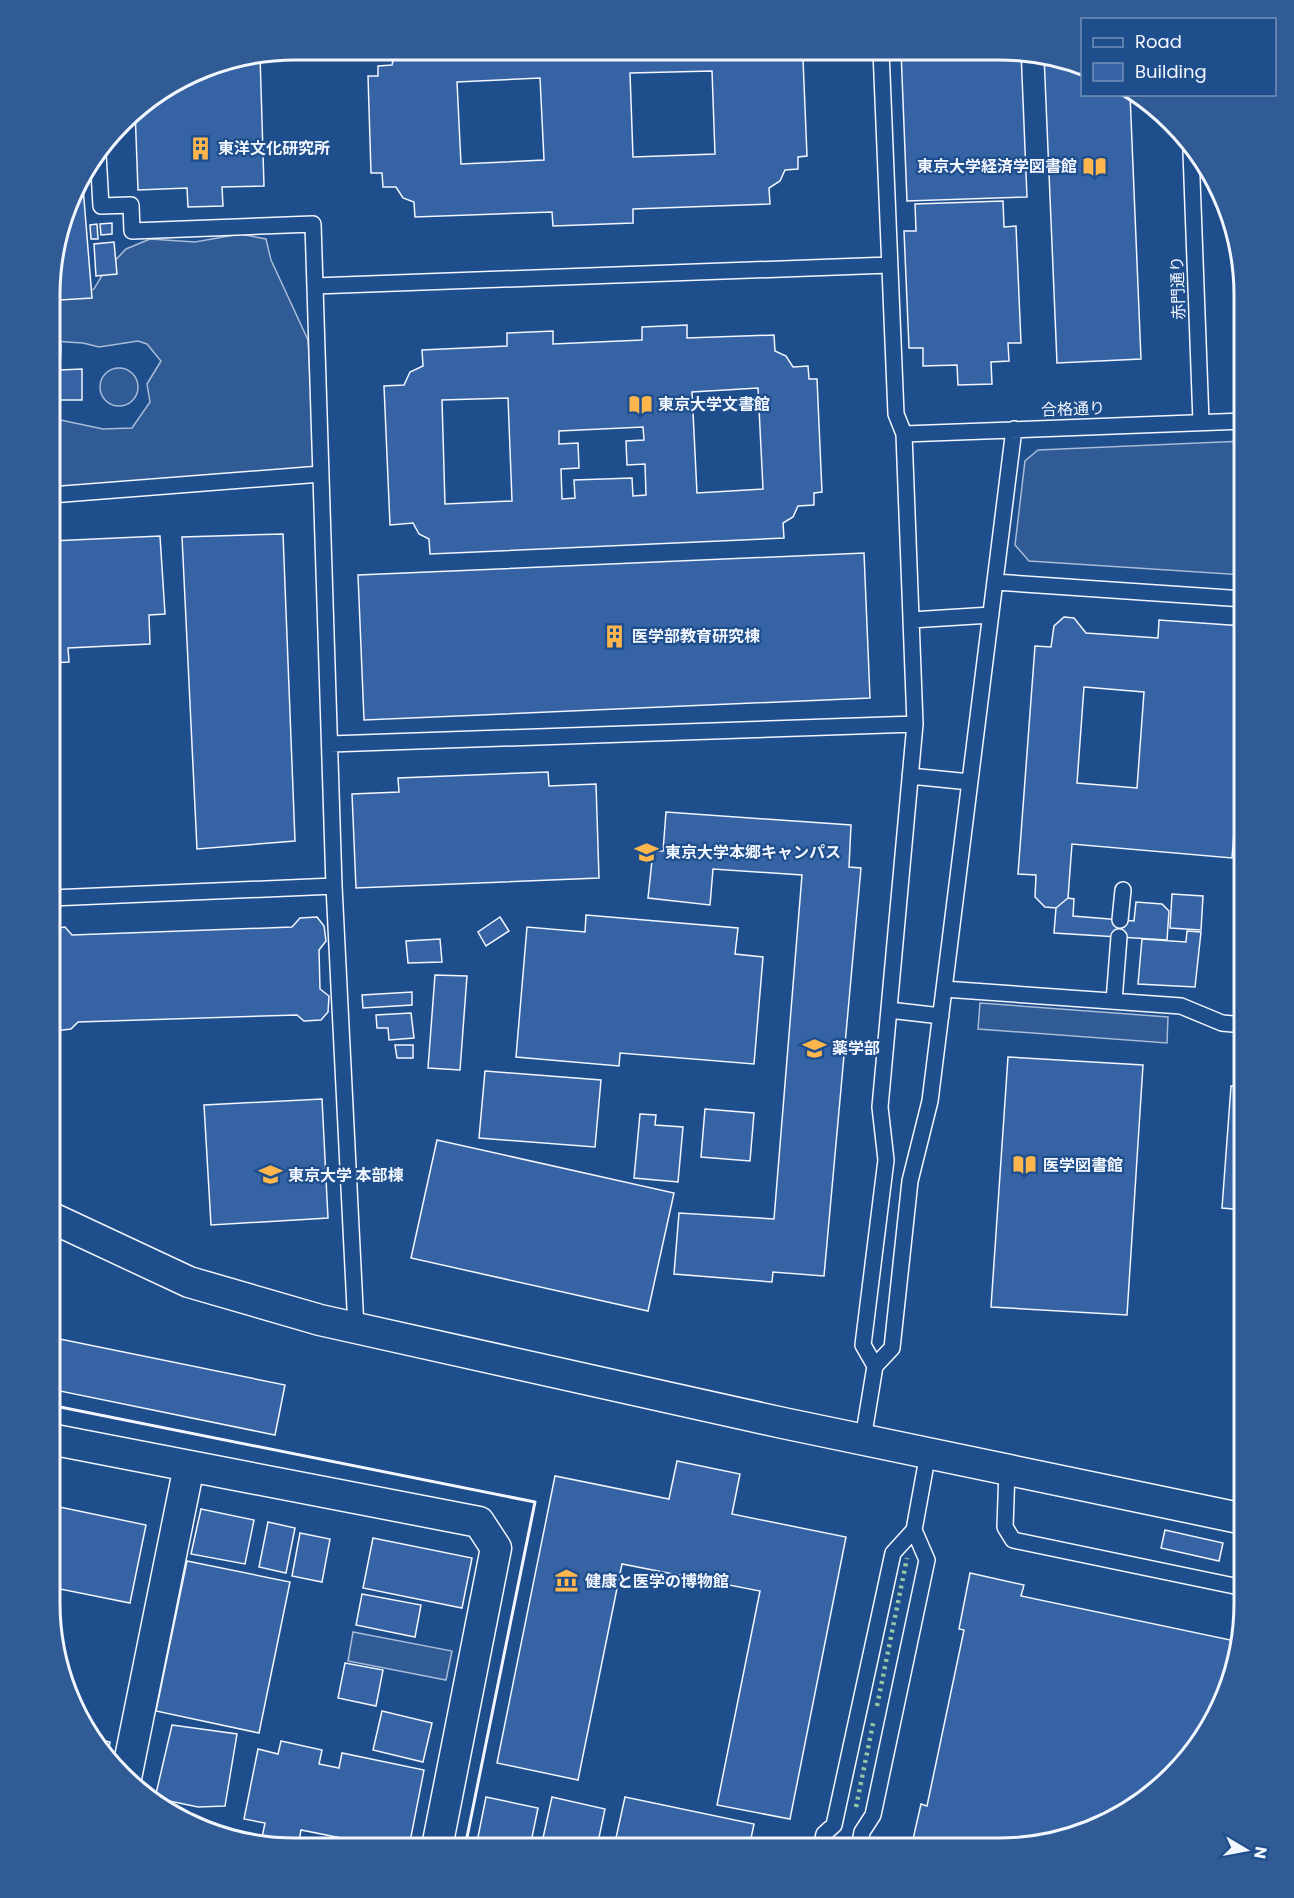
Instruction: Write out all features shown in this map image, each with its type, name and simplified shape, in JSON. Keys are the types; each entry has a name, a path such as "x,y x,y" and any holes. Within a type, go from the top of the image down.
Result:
{"street":[{"path":"60,1222 189,1282 261,1305 356,1328 863,1439 1234,1517"},
{"path":"60,1440 479,1522 496,1548 439,1838"},
{"path":"128,1768 189,1466"}],"lane":[{"path":"875,1366 863,1345 886,1160 880,1107 915,724 904,434 896,414 881,60"},
{"name":"赤門通り","path":"1191,160 1201,422"},
{"path":"99,166 101,206 131,205 132,231 313,224 334,886 356,1328"},
{"path":"315,286 889,265"},
{"name":"合格通り","path":"904,434 1234,421"},
{"path":"863,1439 875,1366 892,1348 910,1181 930,1101 1014,429"},
{"path":"60,494 321,474"},
{"path":"995,582 1234,598"},
{"path":"911,620 991,615"},
{"path":"330,744 915,724"},
{"path":"910,776 970,782"},
{"path":"60,898 334,886"},
{"path":"1120,920 1123,890"},
{"path":"1114,1001 1119,937"},
{"path":"944,989 1181,1006 1222,1023 1234,1024"},
{"path":"889,1010 940,1016"},
{"path":"823,1838 824,1834 834,1825 892,1553 914,1530 928,1453"},
{"path":"1008,1470 1005,1527 1013,1540 1234,1586"},
{"path":"861,1838 862,1832 873,1815 927,1560 914,1530"},
{"path":"834,1825 862,1832"}],"shaded area":[{"path":"240,234 266,239 271,260 308,340 315,469 60,487 60,420 103,429 132,428 150,402 147,384 161,361 147,344 138,341 99,347 60,342 60,294 80,294 94,289 104,272 126,249 150,239 195,242"},
{"path":"119,368 133,373 138,387 133,401 119,406 105,401 100,387 105,373"},
{"path":"1234,441 1234,574 1029,561 1015,545 1025,461 1038,450"},
{"path":"980,1003 1168,1017 1167,1043 978,1029"},
{"path":"353,1632 452,1651 446,1680 348,1661"}],"building":[{"path":"393,60 803,60 807,156 798,157 798,169 785,170 780,181 769,188 770,204 633,209 633,223 553,226 552,212 415,217 414,202 403,198 396,187 383,187 382,173 371,173 368,76 378,76 378,66 392,65","holes":["712,71 715,154 633,157 630,73","540,78 544,160 461,164 457,82"]},
{"path":"901,60 1021,61 1027,197 907,201"},
{"name":"東洋文化研究所","path":"260,63 264,186 222,187 223,206 188,207 187,188 138,190 136,122 164,100 191,84 219,72"},
{"path":"1044,65 1081,75 1081,96 1124,96 1130,100 1141,359 1057,363"},
{"path":"83,192 92,298 60,300 62,264 68,234"},
{"path":"1003,201 1004,227 1016,226 1021,343 1008,343 1009,361 991,362 992,384 958,385 957,365 923,366 923,348 909,348 904,231 916,231 915,204"},
{"path":"112,223 112,234 101,235 100,224"},
{"path":"97,224 98,239 91,239 90,225"},
{"path":"114,242 117,274 96,276 94,244"},
{"path":"687,325 687,338 774,335 775,351 786,356 793,367 808,366 809,379 817,379 822,492 814,493 814,505 798,506 793,517 783,523 784,538 430,554 429,539 419,534 413,523 390,525 384,386 404,385 410,372 423,366 422,350 507,346 507,333 553,331 553,344 642,340 642,327","holes":["758,388 763,489 697,493 692,392","508,398 512,501 445,504 442,400","643,427 644,440 626,441 627,465 645,464 646,495 633,496 632,478 574,480 575,498 562,499 561,469 579,468 578,443 559,444 559,431"]},
{"path":"82,369 82,400 60,400 60,370"},
{"path":"283,534 295,841 197,849 182,537"},
{"path":"160,536 165,614 149,615 150,644 68,648 69,662 60,662 60,541"},
{"name":"医学部教育研究棟","path":"864,553 870,698 364,720 358,575"},
{"path":"1064,617 1074,618 1086,633 1158,638 1159,620 1234,625 1232,858 1072,844 1068,898 1056,908 1045,907 1035,897 1036,875 1018,874 1035,646 1051,647 1054,626","holes":["1084,687 1144,692 1137,788 1077,783"]},
{"path":"548,772 549,786 596,784 599,878 356,888 352,794 399,792 398,778"},
{"path":"666,812 851,825 849,867 861,868 824,1276 773,1272 772,1282 674,1274 679,1213 774,1219 802,875 713,869 710,905 648,898 653,851 663,851"},
{"path":"1172,894 1203,896 1201,930 1170,928"},
{"path":"1068,898 1074,899 1073,916 1134,921 1136,902 1162,904 1169,911 1167,940 1054,933 1056,908"},
{"path":"586,915 738,928 735,954 763,957 754,1064 620,1053 619,1066 516,1057 527,927 585,932"},
{"path":"317,917 324,926 326,941 319,950 320,989 329,996 328,1012 321,1020 304,1021 297,1015 78,1022 71,1029 60,1030 60,928 65,927 72,935 292,927 300,918"},
{"path":"500,917 509,931 486,946 478,932"},
{"path":"1187,931 1201,932 1195,987 1138,984 1142,939 1186,942"},
{"path":"440,939 442,962 408,963 406,941"},
{"path":"435,975 467,976 460,1070 428,1068"},
{"path":"412,992 412,1005 363,1008 362,995"},
{"path":"411,1013 414,1038 389,1040 388,1028 377,1028 376,1015"},
{"path":"395,1045 413,1045 413,1058 397,1058"},
{"path":"1008,1057 1143,1065 1127,1315 991,1307"},
{"path":"485,1071 601,1080 595,1147 479,1138"},
{"path":"1231,1086 1234,1086 1234,1209 1222,1208"},
{"path":"322,1099 328,1218 211,1225 204,1105"},
{"path":"705,1109 754,1113 750,1161 701,1157"},
{"path":"640,1114 656,1115 655,1125 683,1127 678,1182 634,1178"},
{"path":"437,1140 674,1193 648,1311 411,1258"},
{"path":"60,1339 285,1385 275,1435 60,1391"},
{"path":"677,1461 740,1474 732,1514 846,1537 790,1819 717,1805 760,1591 622,1564 578,1780 497,1763 555,1476 669,1499"},
{"path":"60,1507 146,1525 130,1603 60,1589"},
{"path":"201,1509 254,1520 245,1564 191,1554"},
{"path":"268,1522 295,1528 286,1573 259,1567"},
{"path":"1165,1530 1223,1543 1219,1561 1161,1548"},
{"path":"300,1533 330,1539 322,1582 292,1576"},
{"path":"373,1538 472,1558 462,1608 363,1588"},
{"path":"187,1561 290,1582 259,1733 156,1711"},
{"path":"970,1573 1024,1585 1021,1596 1231,1640 1222,1679 1203,1721 1176,1758 1154,1780 1117,1807 1075,1826 1030,1836 913,1838 921,1804 927,1806 964,1630 959,1629"},
{"path":"362,1594 421,1605 415,1637 356,1625"},
{"path":"345,1663 383,1670 376,1706 338,1698"},
{"path":"382,1711 432,1723 423,1762 373,1750"},
{"path":"172,1725 237,1734 225,1806 198,1807 168,1801 156,1792"},
{"path":"281,1741 322,1750 319,1764 339,1768 342,1753 424,1770 411,1838 341,1838 301,1830 300,1838 262,1836 265,1823 244,1819 258,1749 278,1754"},
{"path":"486,1797 538,1808 532,1838 478,1838"},
{"path":"552,1797 605,1809 599,1838 543,1838"},
{"path":"625,1797 754,1824 751,1838 616,1838"}],"hedge":[{"path":"877,1706 907,1558"},
{"path":"856,1807 874,1719"}],"wall":[{"path":"60,1407 535,1502 467,1838"}],"place":[{"name":"東洋文化研究所","path":"200,148"},
{"name":"東京大学経済学図書館","path":"1095,166"},
{"name":"東京大学文書館","path":"640,404"},
{"name":"医学部教育研究棟","path":"614,636"},
{"name":"東京大学本郷キャンパス","path":"647,852"},
{"name":"薬学部","path":"814,1048"},
{"name":"医学図書館","path":"1025,1165"},
{"name":"東京大学 本部棟","path":"270,1175"},
{"name":"健康と医学の博物館","path":"567,1581"}]}
